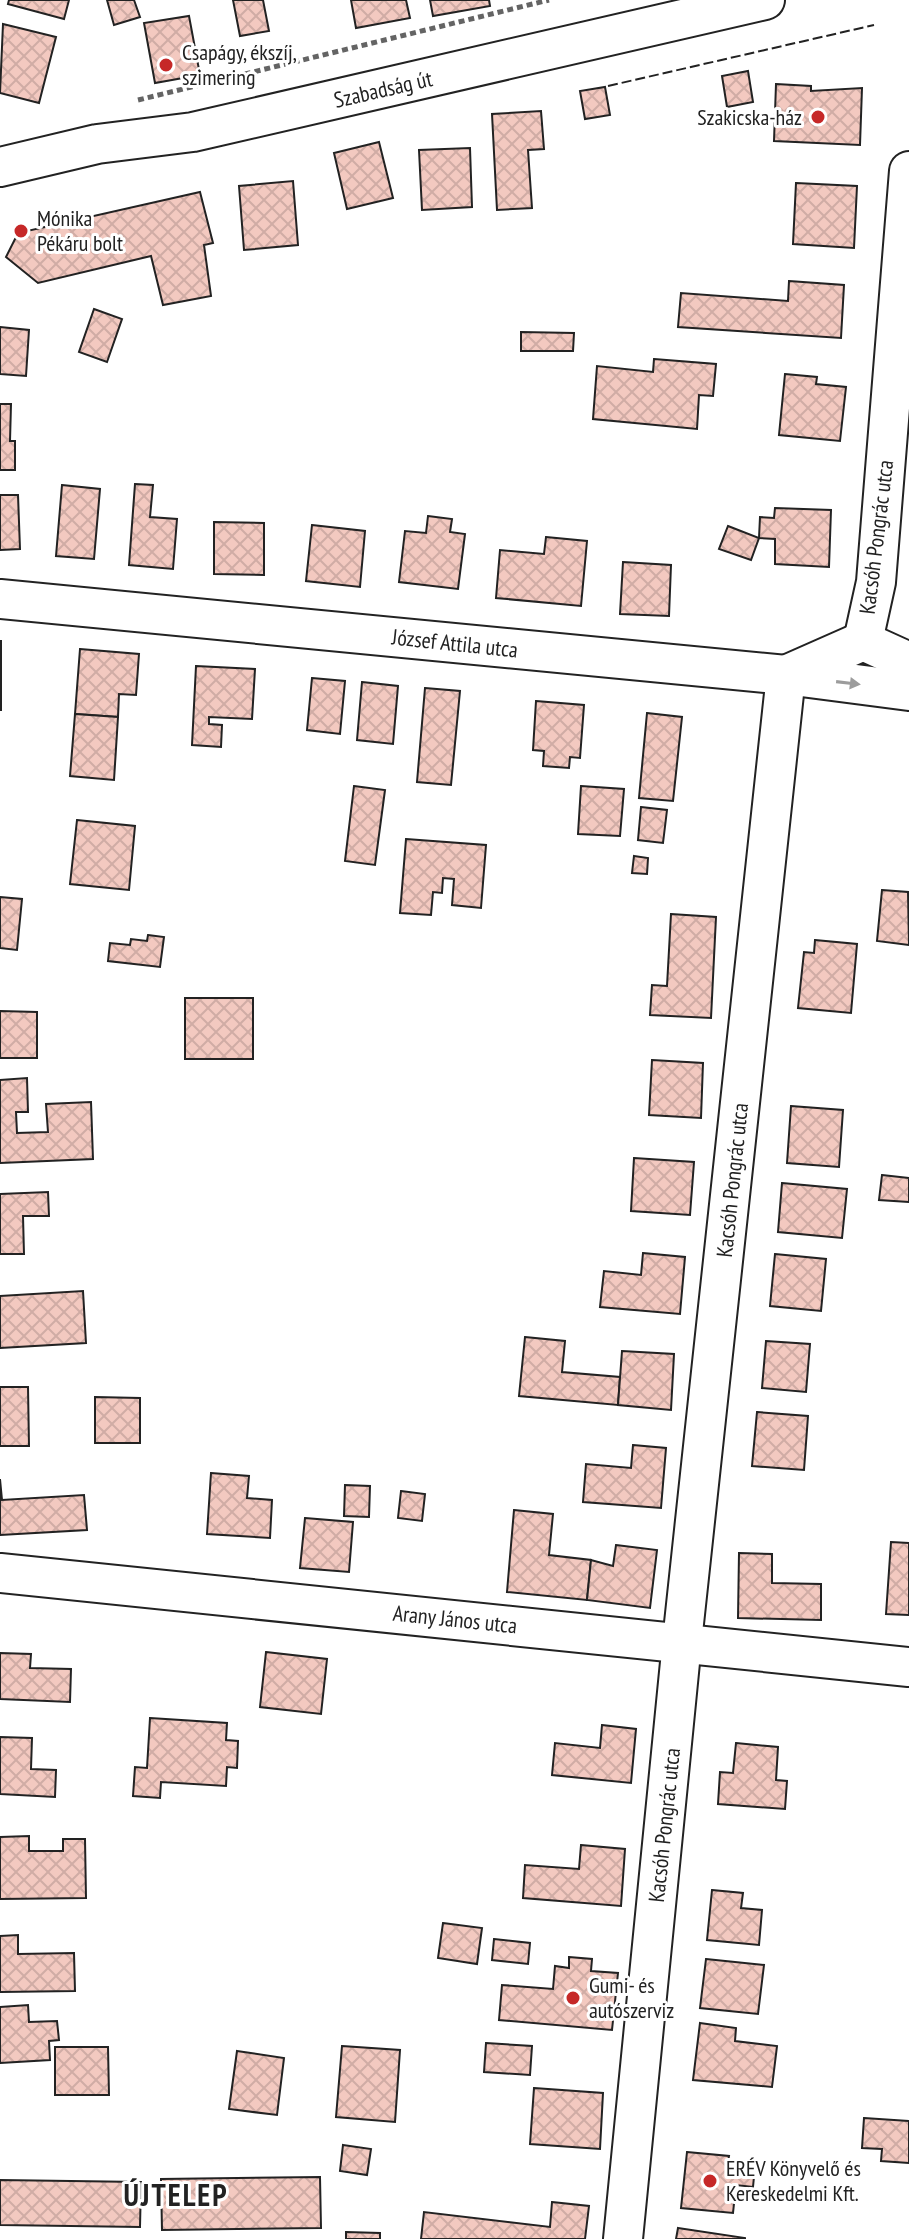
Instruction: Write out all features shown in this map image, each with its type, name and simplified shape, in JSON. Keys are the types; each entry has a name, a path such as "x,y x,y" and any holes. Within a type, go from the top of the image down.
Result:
{"street":[{"name":"Szabadság út","path":"0,167 97,144 193,132 765,0"},
{"name":"Kacsóh Pongrác utca","path":"623,2239 682,1642 786,675 863,641 876,582 909,171"},
{"name":"József Attila utca","path":"0,599 786,675 909,691"},
{"path":"863,641 909,662"},
{"name":"Arany János utca","path":"0,1573 909,1667"}],"path":[{"path":"122,104 549,0"}],"building":[{"path":"9,0 69,0 64,19 8,4"},
{"path":"107,0 134,0 140,17 114,25"},
{"path":"233,0 263,0 269,31 240,36"},
{"path":"351,0 406,0 410,18 356,28"},
{"path":"430,0 489,0 490,6 433,16"},
{"path":"189,16 200,75 155,83 144,23"},
{"path":"3,24 56,37 39,103 0,93"},
{"path":"748,71 753,102 727,107 722,76"},
{"name":"Szakicska-ház","path":"776,84 811,86 811,91 862,88 860,145 774,141"},
{"path":"605,87 610,115 585,119 580,91"},
{"path":"541,111 544,149 528,150 532,208 497,210 492,114"},
{"path":"379,142 393,198 347,209 334,153"},
{"path":"470,148 472,207 422,210 419,150"},
{"path":"293,181 298,245 244,250 239,186"},
{"path":"796,183 857,186 854,248 793,244"},
{"path":"200,192 213,243 204,245 211,296 163,305 151,256 38,283 6,257 18,233"},
{"path":"789,281 844,285 841,338 678,327 681,293 788,301"},
{"path":"94,309 122,319 107,362 79,352"},
{"path":"0,327 29,330 26,376 0,374"},
{"path":"521,332 574,333 573,351 521,351"},
{"path":"654,359 716,364 713,396 699,395 697,429 593,419 597,366 653,372"},
{"path":"785,374 817,377 816,384 846,387 840,441 779,435"},
{"path":"0,404 11,404 10,441 15,441 15,470 0,470"},
{"path":"135,484 153,485 150,517 177,519 173,569 129,565"},
{"path":"62,485 100,489 94,559 56,556"},
{"path":"0,495 18,495 20,549 0,550"},
{"path":"775,508 831,510 829,567 775,564 775,539 759,538 760,517 774,518"},
{"path":"428,516 452,519 450,532 465,534 458,589 399,582 405,531 426,533"},
{"path":"214,522 264,523 264,575 214,574"},
{"path":"312,525 365,531 360,587 306,581"},
{"path":"728,526 759,538 751,560 719,549"},
{"path":"546,537 587,541 581,606 496,598 500,550 544,554"},
{"path":"623,562 671,565 669,616 620,614"},
{"path":"1,641 1,710 0,710"},
{"path":"80,649 139,654 136,695 119,694 118,717 75,714"},
{"path":"196,666 255,669 252,719 209,717 209,724 222,725 221,747 192,745"},
{"path":"312,678 345,681 340,734 307,730"},
{"path":"362,682 398,686 393,744 357,740"},
{"path":"425,688 460,691 451,785 417,782"},
{"path":"536,701 584,705 580,758 570,757 569,768 543,766 544,751 533,750"},
{"path":"647,713 682,717 673,801 639,798"},
{"path":"75,714 118,717 114,780 70,776"},
{"path":"354,786 385,790 375,865 345,861"},
{"path":"581,786 624,789 620,836 578,834"},
{"path":"641,807 667,810 663,843 638,840"},
{"path":"77,820 135,826 129,890 70,884"},
{"path":"406,839 486,845 481,908 452,905 454,879 443,878 442,893 433,892 431,915 400,913"},
{"path":"634,856 648,858 647,874 632,873"},
{"path":"882,890 908,892 909,945 877,941"},
{"path":"0,897 22,899 17,950 0,948"},
{"path":"671,914 716,917 711,1018 650,1015 652,985 667,986"},
{"path":"148,935 164,937 160,967 108,961 110,943 130,945 131,939 147,941"},
{"path":"815,940 857,944 851,1013 798,1008 804,952 814,953"},
{"path":"185,998 253,998 253,1059 185,1059"},
{"path":"0,1011 37,1012 37,1058 0,1058"},
{"path":"652,1060 703,1063 701,1118 649,1115"},
{"path":"27,1078 28,1112 16,1112 17,1133 48,1132 46,1104 91,1102 93,1159 0,1163 0,1080"},
{"path":"791,1106 843,1110 839,1167 787,1163"},
{"path":"634,1158 694,1162 690,1215 631,1211"},
{"path":"882,1175 909,1178 909,1202 879,1200"},
{"path":"782,1183 847,1189 842,1238 778,1232"},
{"path":"48,1192 49,1216 23,1216 24,1254 0,1254 0,1194"},
{"path":"643,1253 685,1257 680,1314 600,1307 604,1271 641,1275"},
{"path":"775,1254 826,1259 821,1311 770,1306"},
{"path":"83,1291 86,1343 0,1348 0,1296"},
{"path":"525,1337 565,1341 562,1372 620,1377 618,1405 519,1396"},
{"path":"766,1341 810,1344 806,1392 762,1388"},
{"path":"622,1351 674,1354 671,1410 618,1405"},
{"path":"0,1387 28,1387 29,1446 0,1446"},
{"path":"95,1397 140,1398 140,1443 95,1443"},
{"path":"757,1412 808,1416 804,1470 752,1466"},
{"path":"633,1445 666,1448 661,1508 583,1502 586,1464 631,1468"},
{"path":"211,1473 249,1476 247,1498 272,1500 270,1538 207,1534"},
{"path":"0,1479 2,1500 84,1495 87,1530 0,1535"},
{"path":"345,1485 370,1486 369,1517 344,1516"},
{"path":"401,1491 425,1494 422,1521 398,1518"},
{"path":"514,1510 553,1514 549,1555 591,1560 587,1600 507,1592"},
{"path":"305,1518 353,1522 349,1572 300,1568"},
{"path":"891,1542 909,1543 909,1615 886,1614"},
{"path":"616,1545 657,1550 650,1608 587,1600 591,1560 613,1566"},
{"path":"739,1553 772,1554 772,1583 821,1584 821,1620 738,1618"},
{"path":"266,1652 327,1659 321,1714 260,1707"},
{"path":"0,1653 31,1654 30,1668 71,1669 70,1702 0,1699"},
{"path":"150,1718 227,1723 226,1740 238,1741 237,1768 227,1767 226,1786 161,1782 160,1798 133,1796 135,1767 147,1768"},
{"path":"602,1725 636,1729 631,1783 552,1775 555,1743 600,1748"},
{"path":"0,1737 32,1738 31,1769 56,1770 55,1797 0,1794"},
{"path":"736,1743 778,1747 776,1780 787,1781 785,1809 718,1804 720,1772 733,1773"},
{"path":"29,1836 29,1851 63,1851 63,1839 85,1839 86,1898 0,1899 0,1837"},
{"path":"581,1845 625,1849 621,1906 523,1898 525,1865 579,1869"},
{"path":"712,1890 743,1893 741,1908 762,1910 759,1945 707,1940"},
{"path":"443,1923 482,1928 477,1964 438,1958"},
{"path":"18,1935 18,1954 74,1953 75,1991 0,1992 0,1936"},
{"path":"494,1939 530,1943 528,1964 492,1960"},
{"path":"569,1957 592,1959 591,1971 618,1973 612,2030 499,2020 502,1985 553,1989 555,1966 569,1968"},
{"path":"706,1959 764,1965 758,2014 700,2008"},
{"path":"28,2005 29,2022 57,2021 59,2040 49,2041 50,2060 0,2063 0,2007"},
{"path":"700,2023 736,2028 735,2041 777,2046 772,2087 693,2080"},
{"path":"486,2043 532,2046 530,2075 484,2072"},
{"path":"342,2046 400,2050 395,2122 336,2117"},
{"path":"55,2047 108,2047 109,2095 55,2095"},
{"path":"237,2051 284,2058 277,2115 229,2109"},
{"path":"534,2088 603,2093 600,2149 530,2144"},
{"path":"864,2118 909,2121 909,2163 881,2161 882,2149 862,2148"},
{"path":"343,2145 371,2149 367,2175 340,2171"},
{"path":"687,2152 729,2156 728,2162 755,2166 753,2187 736,2185 733,2213 681,2208"},
{"path":"320,2177 321,2228 162,2230 161,2179"},
{"path":"0,2180 141,2182 140,2227 0,2225"},
{"path":"552,2202 589,2206 585,2239 421,2239 424,2212 550,2227"},
{"path":"678,2228 745,2238 745,2239 676,2239"},
{"path":"346,2232 380,2233 380,2239 346,2239"}],"fence":[{"path":"608,86 874,25"}],"place":[{"name":"Csapágy, ékszíj, szimering","path":"166,65"},
{"name":"Szakicska-ház","path":"818,117"},
{"name":"Mónika Pékáru bolt","path":"21,231"},
{"name":"Gumi- és autószerviz","path":"573,1998"},
{"name":"ERÉV Könyvelő és Kereskedelmi Kft.","path":"710,2181"}],"district":[{"name":"ÚJTELEP","path":"176,2194"}]}
